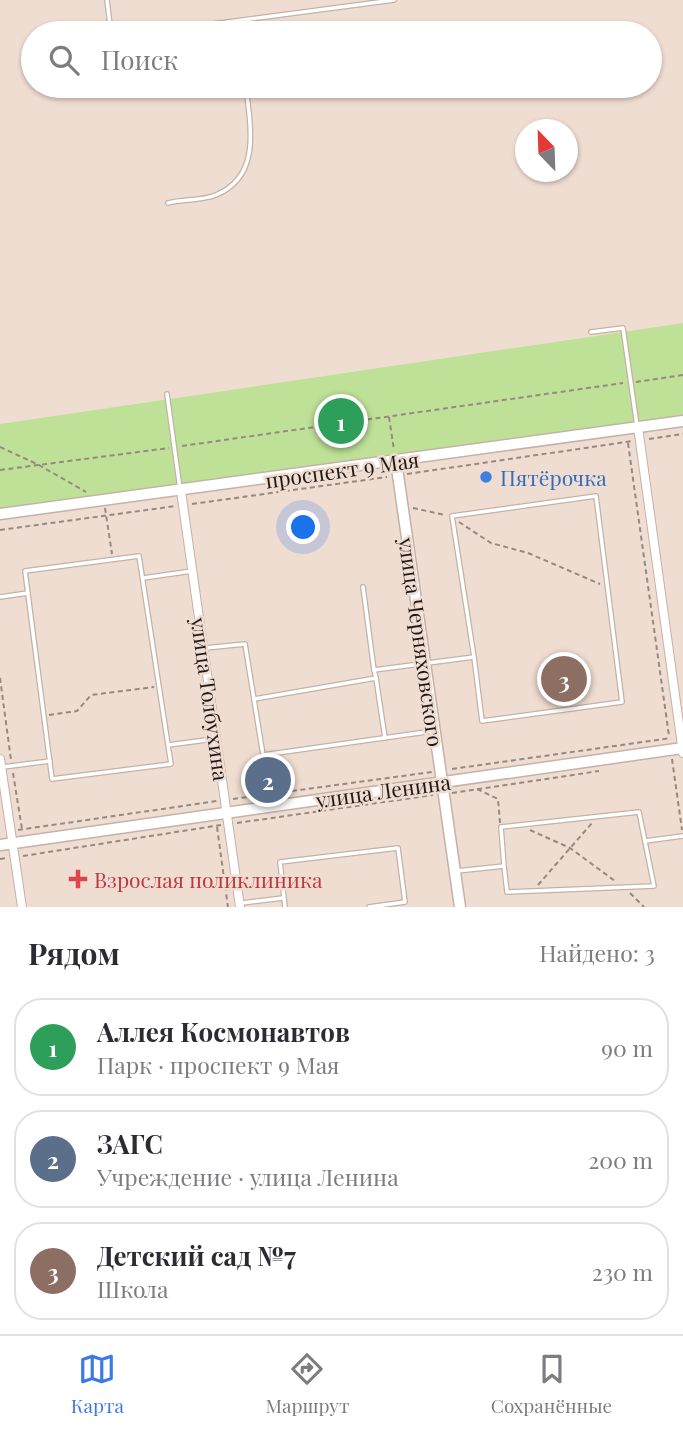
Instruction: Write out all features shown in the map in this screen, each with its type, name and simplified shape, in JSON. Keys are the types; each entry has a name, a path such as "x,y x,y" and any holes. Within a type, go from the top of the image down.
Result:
{"street":[{"name":"проспект 9 Мая","path":"0,514 683,421"},
{"path":"638,427 679,746 683,754"},
{"name":"улица Черняховского","path":"396,461 460,907"},
{"name":"улица Толбухина","path":"181,491 240,905"},
{"name":"улица Ленина","path":"0,845 226,806 679,746"},
{"path":"0,764 22,907"}],"lane":[{"path":"107,0 110,21"},
{"path":"234,21 394,0"},
{"path":"168,203 214,196 239,181 245,171 249,149 247,98"},
{"path":"591,332 623,328 638,427"},
{"path":"167,394 181,491"},
{"path":"596,496 608,587 622,702 482,721 452,516 596,496"},
{"path":"139,556 171,764 52,779 25,571 113,559 139,556"},
{"path":"143,578 192,571"},
{"path":"363,587 385,738"},
{"path":"0,597 28,593"},
{"path":"204,649 245,644 263,755 435,731"},
{"path":"374,670 474,657"},
{"path":"254,699 376,678"},
{"path":"168,745 216,738"},
{"path":"0,764 12,766 50,761"},
{"path":"639,813 654,886 507,891 500,827 520,825 639,813"},
{"path":"645,841 683,835"},
{"path":"285,907 280,862 398,848 405,902 369,907"},
{"path":"455,872 504,866"},
{"path":"240,905 284,898"}],"path":[{"path":"0,470 683,375"},
{"path":"389,416 396,461"},
{"path":"0,530 683,434"},
{"path":"628,442 669,738 679,746 683,835"},
{"path":"0,447 39,465 70,485 103,501 113,559"},
{"path":"403,506 452,516 491,543 528,553 608,587"},
{"path":"0,678 22,829"},
{"path":"44,715 77,712 91,695 160,686"},
{"path":"10,831 226,806 442,776 669,738"},
{"path":"0,859 607,769"},
{"path":"477,789 498,799 500,827"},
{"path":"532,891 598,817"},
{"path":"520,825 570,848 624,887 643,907"},
{"path":"217,826 228,907"}],"green space":[{"path":"683,323 683,417 0,513 0,424"}],"place":[{"name":"Аллея Космонавтов","path":"341,421"},
{"name":"Пятёрочка","path":"486,477"},
{"name":"Детский сад №7","path":"564,679"},
{"name":"ЗАГС","path":"268,780"},
{"name":"Взрослая поликлиника","path":"78,879"}]}
